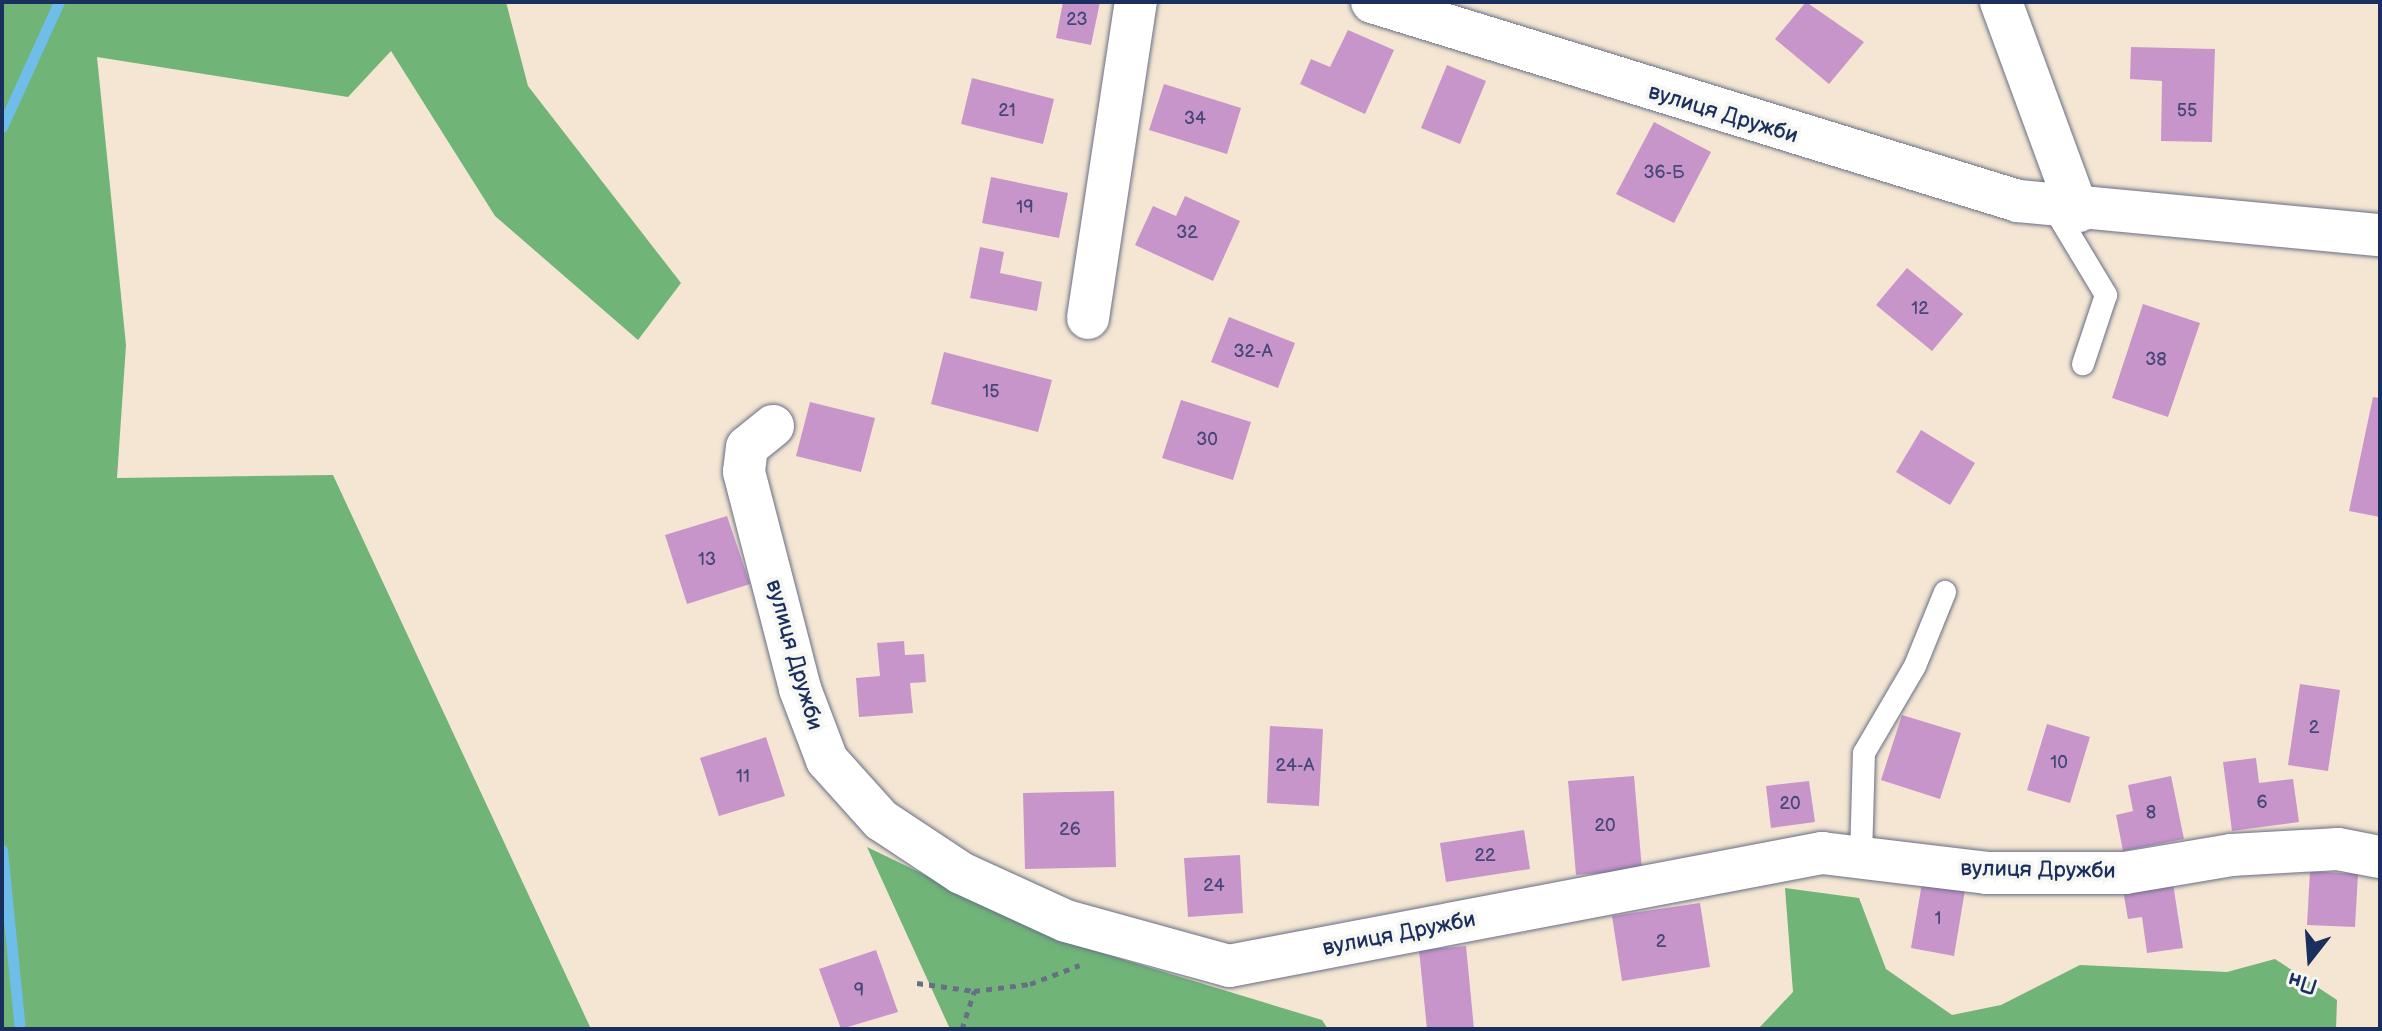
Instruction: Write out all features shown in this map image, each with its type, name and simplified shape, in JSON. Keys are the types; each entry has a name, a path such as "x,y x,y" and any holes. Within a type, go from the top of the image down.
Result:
{"street":[{"path":"1088,318 1136,2"},
{"name":"вулиця Дружби","path":"1372,2 1649,92 2066,209 2142,208 2380,235"},
{"path":"2001,2 2066,209"},
{"name":"вулиця Дружби","path":"773,426 747,447 744,472 800,689 827,760 881,820 961,873 1115,934 1229,966 1822,853 2002,873 2125,873 2231,855 2338,849 2380,857"}],"lane":[{"path":"2066,209 2106,295 2083,364"},
{"path":"1861,858 1864,753 1915,666 1945,592"}],"path":[{"path":"917,983 974,991 1077,967 1115,934"},
{"path":"962,1029 974,991"}],"green space":[{"path":"2,2 506,2 528,86 681,283 638,340 495,216 391,51 348,97 97,57 126,345 117,478 333,475 591,1029 2,1029"},
{"path":"867,847 1062,941 1322,1020 1328,1029 950,1029"},
{"path":"1785,888 1859,898 1886,969 1952,1015 2001,1005 2080,965 2227,972 2275,959 2337,1000 2336,1029 1758,1029 1793,992"}],"building":[{"path":"1063,2 1100,2 1091,45 1056,38"},
{"path":"1806,2 1864,42 1829,84 1775,39"},
{"path":"1348,30 1394,50 1365,114 1300,84 1311,59 1330,67"},
{"path":"2131,47 2215,49 2212,142 2161,141 2162,81 2130,79"},
{"path":"1447,65 1486,81 1460,144 1421,128"},
{"path":"972,78 1054,99 1043,144 961,124"},
{"path":"1164,84 1241,108 1227,154 1149,130"},
{"path":"1654,122 1711,152 1674,223 1616,194"},
{"path":"991,177 1068,193 1059,238 982,223"},
{"path":"1185,196 1240,221 1213,281 1135,245 1153,206 1176,216"},
{"path":"980,247 1004,252 1000,273 1042,282 1037,311 970,298"},
{"path":"1907,268 1963,314 1932,351 1876,305"},
{"path":"2143,304 2200,323 2168,417 2112,398"},
{"path":"1229,317 1295,343 1278,388 1211,362"},
{"path":"944,352 1052,380 1038,432 931,404"},
{"path":"2373,397 2380,398 2380,517 2349,511"},
{"path":"1181,400 1251,422 1233,480 1162,458"},
{"path":"810,402 875,418 861,472 796,456"},
{"path":"1921,430 1975,463 1950,505 1896,472"},
{"path":"727,516 750,584 687,604 665,535"},
{"path":"904,641 905,655 924,654 926,682 910,683 913,713 859,717 856,678 880,676 877,643"},
{"path":"2300,684 2340,690 2328,771 2288,765"},
{"path":"1902,715 1961,733 1940,799 1881,780"},
{"path":"2047,724 2090,737 2070,803 2027,790"},
{"path":"1270,726 1323,729 1319,806 1267,803"},
{"path":"766,737 785,796 719,816 700,758"},
{"path":"2256,758 2259,783 2293,779 2299,822 2232,831 2223,762"},
{"path":"1634,776 1642,870 1576,875 1568,781"},
{"path":"2171,776 2184,839 2123,851 2116,815 2133,811 2128,785"},
{"path":"1809,781 1815,822 1771,828 1766,786"},
{"path":"1114,791 1116,867 1025,869 1023,793"},
{"path":"1524,830 1530,869 1446,882 1440,843"},
{"path":"1240,855 1243,913 1188,917 1184,858"},
{"path":"2310,871 2358,874 2355,927 2307,925"},
{"path":"2172,877 2183,948 2147,953 2142,917 2128,919 2122,884"},
{"path":"1922,883 1965,890 1954,956 1911,948"},
{"path":"1700,903 1710,967 1622,981 1612,916"},
{"path":"1466,946 1474,1029 1427,1029 1419,950"},
{"path":"876,950 898,1012 841,1029 819,969"}],"waterway":[{"path":"2,127 59,2"},
{"path":"2,850 20,1029"}]}
